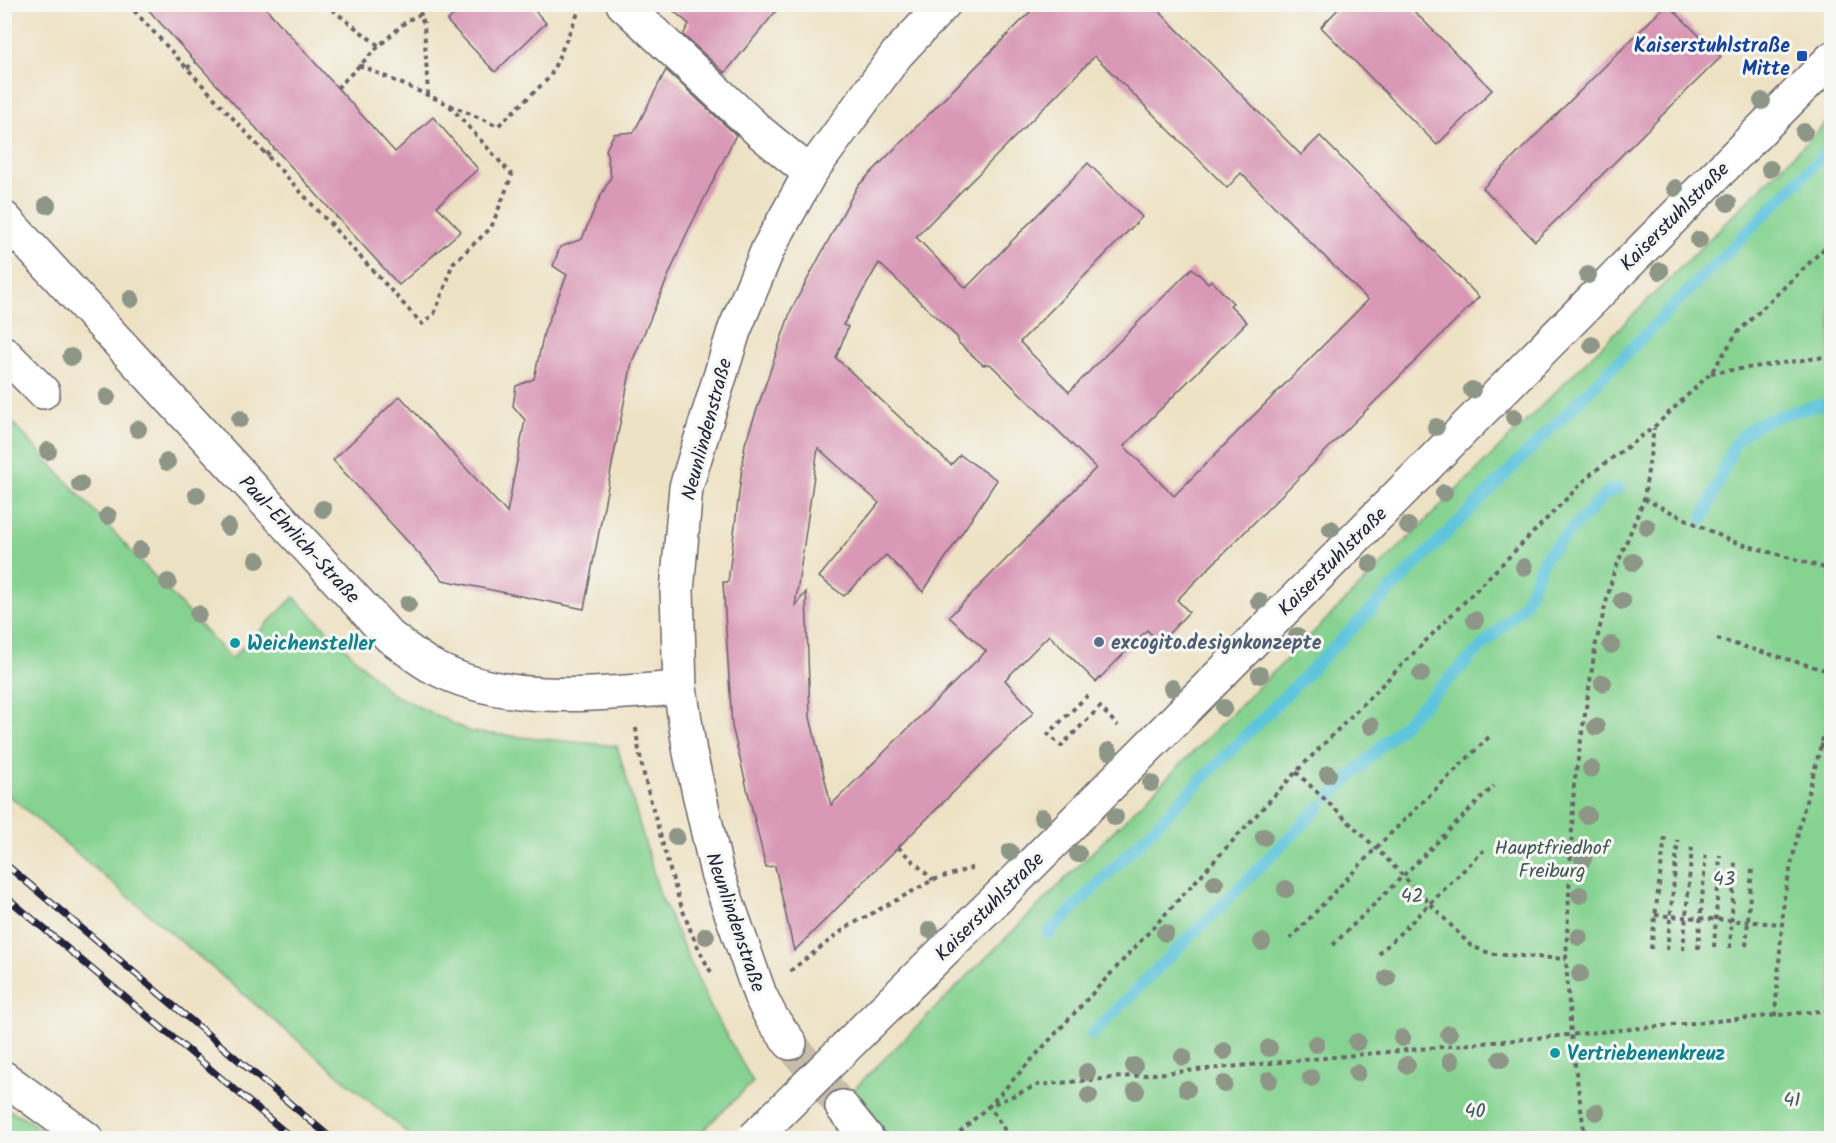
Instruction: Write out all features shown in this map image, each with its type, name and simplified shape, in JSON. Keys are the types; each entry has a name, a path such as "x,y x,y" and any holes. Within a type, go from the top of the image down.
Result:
{"street":[{"path":"623,4 760,132 810,173"},
{"name":"Neunlindenstraße","path":"790,1043 771,1017 760,994 717,873 690,753 680,688 677,591 686,487 734,331 768,249 810,173 897,54 944,4"},
{"name":"Kaiserstuhlstraße","path":"754,1138 1019,876 1832,58"},
{"name":"Paul-Ehrlich-Straße","path":"4,218 390,637 435,668 482,687 546,696 680,688"},
{"path":"4,353 43,392"},
{"path":"4,1078 86,1138"},
{"path":"842,1107 867,1138"}],"path":[{"path":"128,4 422,324 434,315 452,264 491,228 512,175 448,104"},
{"path":"326,4 379,46"},
{"path":"414,4 424,22 428,95"},
{"path":"337,88 359,64 408,20 438,4"},
{"path":"359,64 498,126 550,77 582,4"},
{"path":"187,68 195,62"},
{"path":"266,155 274,149"},
{"path":"330,225 337,218"},
{"path":"953,1138 989,1106 1296,772 1592,473 1654,428 1711,373 1737,333 1832,240"},
{"path":"1711,373 1832,356"},
{"path":"1577,1138 1585,1138 1571,1035 1566,959 1574,785 1596,643 1613,575 1644,499 1654,428"},
{"path":"1644,499 1731,542 1832,570"},
{"path":"1718,639 1832,672"},
{"path":"1088,695 1048,734 1061,746 1100,708 1123,731"},
{"path":"1775,1016 1782,924 1791,864 1832,704"},
{"path":"1290,939 1376,848 1491,734"},
{"path":"1820,745 1832,748"},
{"path":"1296,772 1376,848 1471,946 1492,954 1566,959"},
{"path":"1333,945 1494,786"},
{"path":"1651,949 1665,836"},
{"path":"1666,950 1678,840"},
{"path":"1683,950 1692,847"},
{"path":"898,848 933,880"},
{"path":"1379,954 1484,850"},
{"path":"1698,949 1706,851"},
{"path":"1714,947 1720,855"},
{"path":"1730,948 1736,861"},
{"path":"760,994 847,927 933,880 976,866 1019,876"},
{"path":"1746,946 1752,869"},
{"path":"1655,915 1782,924"},
{"path":"989,1106 1038,1085 1832,1010"},
{"path":"989,1106 1010,1138"}],"green space":[{"name":"Hauptfriedhof Freiburg","path":"1831,118 1831,1138 891,1138 852,1091"},
{"path":"12,422 231,659 294,597 390,693 471,732 617,746 660,895 711,1008 753,1082 695,1138 413,1138 5,792 4,429"},
{"path":"4,1108 23,1117 53,1138 5,1138"}],"building":[{"path":"143,4 262,4 395,152 433,117 478,169 437,206 461,231 399,285"},
{"path":"465,4 529,4 546,23 495,72 447,21"},
{"path":"665,4 782,4 725,73 683,35 689,24"},
{"path":"1038,4 1152,4 1301,155 1320,136 1479,297 1177,600 1189,612 1160,643 1147,630 1096,682 1049,635 1005,680 1034,712 794,951 775,866 766,867 732,726 723,582 728,582 745,444 791,310 857,187","holes":["1095,56 1227,188 1241,173 1368,300 1174,496 1124,446 1247,322 1230,305 1233,303 1211,280 1208,283 1192,268 1069,392 1020,342 1142,217 1088,163 966,288 916,237","879,263 957,337 959,343 983,365 990,364 1096,468 949,617 986,651 831,805 810,717 806,592 795,606 818,448 879,503 819,577 844,596 886,555 923,592 997,480 960,455 951,465 836,358 848,327 843,325"]},
{"path":"1343,4 1407,4 1492,90 1437,145 1321,27"},
{"path":"1667,4 1721,57 1535,241 1483,188"},
{"path":"666,70 736,135 684,239 632,362 584,609 443,580 333,460 400,396 507,513 525,420 513,406 516,386 534,379 544,332 567,275 553,266 560,247 582,239 611,177 606,150 614,134 634,132"}],"waterway":[{"path":"1048,934 1832,147"},
{"path":"1703,519 1735,443 1744,434 1755,426 1779,416 1832,402"},
{"path":"1331,796 1524,605 1545,557 1609,491 1619,489"},
{"path":"1092,1034 1321,806"}],"tunnel":[{"path":"790,1043 842,1107"}],"railway":[{"path":"4,863 331,1138"},
{"path":"4,895 292,1138"}],"place":[{"name":"Kaiserstuhlstraße Mitte","path":"1802,56"},
{"name":"excogito.designkonzepte","path":"1099,642"},
{"name":"Weichensteller","path":"235,643"},
{"name":"Vertriebenenkreuz","path":"1555,1053"}],"park label":[{"name":"43","path":"1724,878"},
{"name":"42","path":"1412,895"},
{"name":"41","path":"1792,1099"},
{"name":"40","path":"1475,1110"}]}
